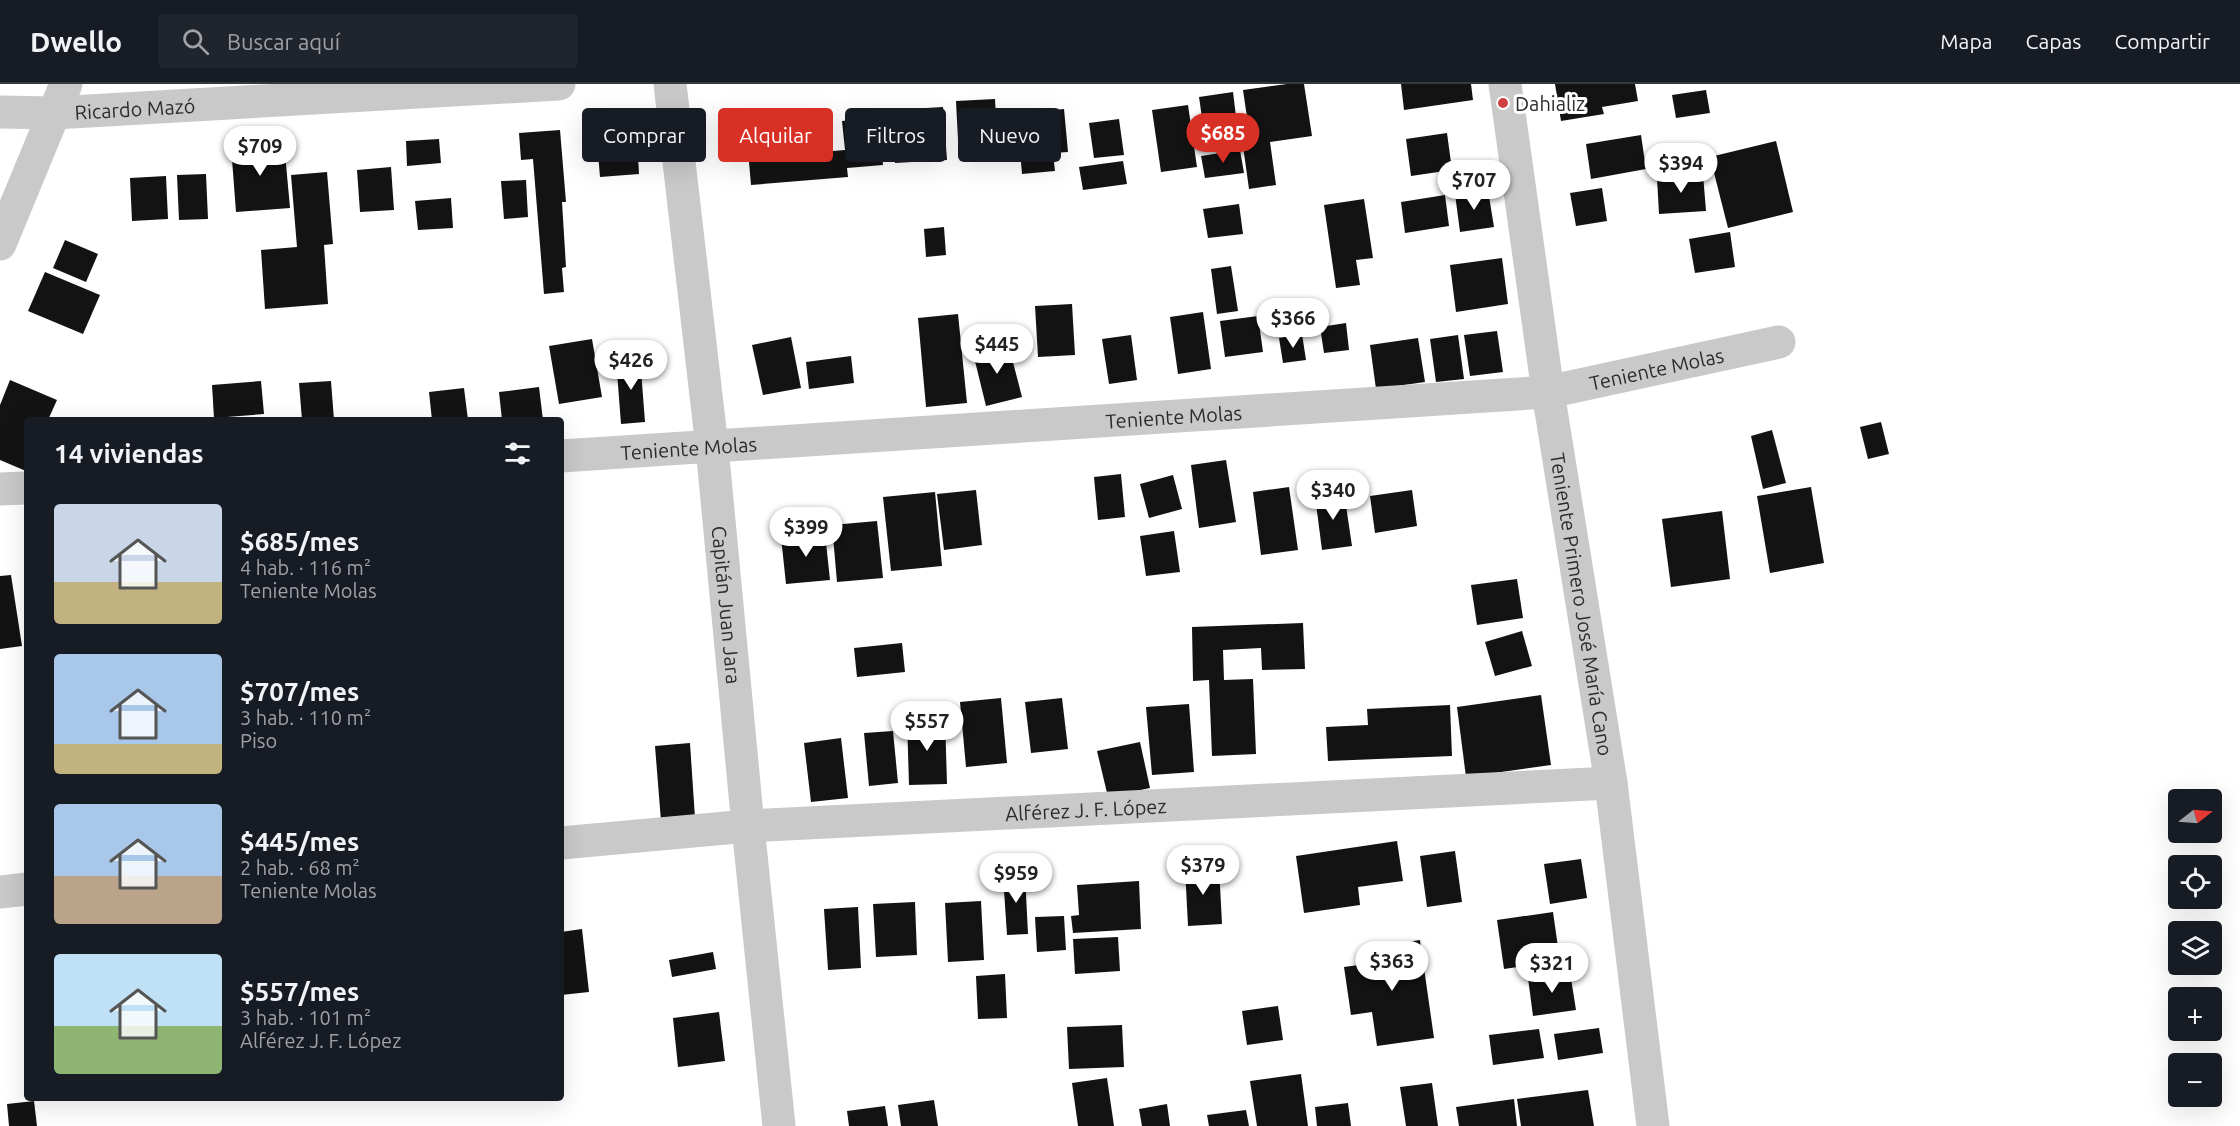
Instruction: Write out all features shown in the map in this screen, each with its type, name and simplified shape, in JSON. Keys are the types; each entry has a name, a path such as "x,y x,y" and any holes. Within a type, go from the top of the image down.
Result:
{"street":[{"name":"Ricardo Mazó","path":"0,112 60,99 559,84"},
{"name":"Capitán Juan Jara","path":"670,84 712,447 779,1126"},
{"name":"Teniente Primero José María Cano","path":"1505,84 1548,392 1611,783 1653,1126"},
{"path":"0,244 60,99"},
{"name":"Teniente Molas","path":"564,456 1548,392 1779,342"},
{"path":"0,489 24,488"},
{"name":"Alférez J. F. López","path":"564,843 748,826 1611,783"},
{"path":"0,892 24,889"}],"building":[{"path":"1304,84 1312,136 1270,142 1276,185 1249,189 1243,146 1251,145 1243,90"},
{"path":"1401,84 1471,84 1473,100 1404,110"},
{"path":"1555,84 1635,84 1638,101 1602,107 1604,114 1561,121"},
{"path":"1706,90 1710,113 1676,118 1672,95"},
{"path":"1233,92 1238,133 1205,138 1199,97"},
{"path":"995,99 995,108 958,108 958,140 956,101"},
{"path":"1188,105 1197,167 1161,172 1152,110"},
{"path":"1061,109 1064,109 1068,152 1061,152"},
{"path":"1119,119 1124,155 1094,158 1089,123"},
{"path":"842,121 845,121 845,150"},
{"path":"560,130 566,202 562,202 566,267 562,268 564,292 544,294 533,159 521,160 519,133"},
{"path":"1447,133 1452,170 1411,176 1406,139"},
{"path":"1641,135 1646,169 1591,179 1586,144"},
{"path":"439,139 441,163 407,166 406,141"},
{"path":"1776,141 1793,212 1728,228 1710,157"},
{"path":"284,142 290,208 236,212 231,146"},
{"path":"845,150 845,162 883,162 883,165 847,168 848,177 751,185 749,162 833,162 833,151"},
{"path":"1240,150 1244,173 1205,178 1201,156"},
{"path":"1123,161 1127,184 1083,190 1079,167"},
{"path":"599,162 638,162 639,174 600,177"},
{"path":"1021,162 1054,162 1055,171 1022,174"},
{"path":"391,167 394,210 360,212 357,170"},
{"path":"327,172 333,244 324,245 328,304 265,309 261,250 297,247 291,175"},
{"path":"206,174 208,219 179,220 177,175"},
{"path":"1703,174 1706,211 1659,214 1657,178"},
{"path":"166,176 168,219 132,221 130,178"},
{"path":"526,180 528,217 504,219 501,181"},
{"path":"1602,188 1607,221 1576,226 1570,193"},
{"path":"1488,190 1494,227 1460,232 1455,194"},
{"path":"1445,195 1449,226 1405,233 1401,202"},
{"path":"451,198 453,228 418,230 415,201"},
{"path":"1364,199 1373,258 1356,260 1360,285 1336,288 1324,205"},
{"path":"1239,204 1243,234 1208,238 1203,209"},
{"path":"944,227 946,255 926,257 924,229"},
{"path":"1730,232 1735,267 1695,273 1689,239"},
{"path":"65,240 98,254 86,282 53,268"},
{"path":"1502,258 1508,304 1456,312 1450,265"},
{"path":"1231,266 1238,311 1217,314 1211,269"},
{"path":"45,272 100,295 83,334 28,311"},
{"path":"1072,304 1075,355 1038,357 1035,306"},
{"path":"1203,312 1211,369 1178,374 1170,317"},
{"path":"958,314 967,403 926,407 918,318"},
{"path":"1258,316 1263,352 1225,357 1220,321"},
{"path":"1346,323 1349,350 1324,353 1320,327"},
{"path":"1497,331 1503,372 1470,376 1464,335"},
{"path":"1302,334 1306,360 1283,363 1279,338"},
{"path":"1131,335 1137,380 1109,384 1102,339"},
{"path":"1458,335 1464,379 1436,382 1430,339"},
{"path":"791,337 801,388 763,395 752,345"},
{"path":"1418,338 1425,382 1376,389 1370,345"},
{"path":"592,339 602,397 559,404 549,346"},
{"path":"1008,343 1022,397 986,406 973,353"},
{"path":"851,356 854,383 809,389 806,362"},
{"path":"640,357 645,422 621,424 616,359"},
{"path":"10,380 57,400 49,417 24,417 24,470 0,460 0,405"},
{"path":"261,381 264,414 214,417 212,385"},
{"path":"331,381 334,417 302,417 299,383"},
{"path":"539,387 543,417 502,417 499,392"},
{"path":"464,388 468,417 432,417 429,392"},
{"path":"1881,422 1889,454 1868,459 1860,427"},
{"path":"1772,430 1786,483 1763,489 1751,436"},
{"path":"1226,460 1236,522 1199,528 1191,465"},
{"path":"1121,474 1125,517 1098,520 1094,477"},
{"path":"1173,475 1182,509 1149,518 1140,484"},
{"path":"1289,487 1298,550 1261,555 1253,492"},
{"path":"1811,487 1824,563 1770,573 1757,496"},
{"path":"976,490 982,545 944,550 937,494"},
{"path":"1412,490 1417,526 1375,533 1370,496"},
{"path":"935,492 942,566 891,571 883,497"},
{"path":"1344,492 1352,546 1322,550 1315,496"},
{"path":"1722,511 1730,579 1671,587 1662,519"},
{"path":"877,521 883,578 837,582 832,525"},
{"path":"1174,531 1180,572 1146,576 1140,536"},
{"path":"825,533 830,580 786,584 781,537"},
{"path":"11,575 22,646 0,649 0,576"},
{"path":"1517,579 1523,618 1477,625 1471,585"},
{"path":"1303,623 1305,669 1262,670 1261,648 1223,650 1224,680 1253,679 1256,754 1212,756 1209,680 1193,681 1192,627"},
{"path":"1522,631 1532,666 1495,676 1485,642"},
{"path":"902,643 905,672 857,677 854,648"},
{"path":"1541,695 1551,765 1466,777 1457,707"},
{"path":"1001,698 1007,763 966,767 960,702"},
{"path":"1062,698 1068,749 1031,753 1025,702"},
{"path":"1189,704 1194,772 1152,775 1146,707"},
{"path":"1450,705 1452,756 1328,761 1326,727 1368,725 1367,709"},
{"path":"945,718 947,784 909,785 907,719"},
{"path":"893,731 898,783 869,786 864,733"},
{"path":"841,738 848,798 811,802 804,743"},
{"path":"1140,742 1150,788 1108,797 1097,751"},
{"path":"690,743 695,818 661,821 655,746"},
{"path":"1397,841 1403,881 1358,887 1360,905 1304,913 1296,856"},
{"path":"1455,851 1462,902 1427,907 1420,856"},
{"path":"1581,859 1587,898 1550,904 1544,864"},
{"path":"1219,866 1222,924 1188,926 1185,868"},
{"path":"1025,874 1028,934 1007,935 1003,875"},
{"path":"1139,881 1141,929 1073,933 1071,916 1079,915 1077,885"},
{"path":"981,901 984,960 948,962 945,903"},
{"path":"915,902 917,955 876,957 873,904"},
{"path":"858,907 861,968 828,970 824,909"},
{"path":"1553,912 1560,961 1504,969 1497,920"},
{"path":"1064,916 1066,950 1037,952 1035,917"},
{"path":"582,929 589,992 564,995 564,932"},
{"path":"1118,937 1120,971 1075,974 1073,939"},
{"path":"1420,940 1434,1038 1377,1046 1372,1012 1351,1015 1344,967 1366,964 1363,948"},
{"path":"713,952 716,969 672,977 669,960"},
{"path":"1570,972 1576,1010 1533,1016 1528,978"},
{"path":"1005,974 1007,1018 978,1019 976,976"},
{"path":"1278,1006 1283,1040 1247,1045 1242,1011"},
{"path":"719,1012 725,1061 678,1067 673,1018"},
{"path":"1122,1025 1124,1067 1069,1069 1067,1027"},
{"path":"1599,1028 1603,1053 1558,1060 1554,1034"},
{"path":"1539,1029 1544,1058 1493,1065 1489,1035"},
{"path":"1301,1074 1308,1126 1257,1126 1250,1081"},
{"path":"1107,1078 1114,1126 1078,1126 1072,1083"},
{"path":"1432,1083 1438,1126 1406,1126 1400,1087"},
{"path":"1588,1090 1594,1126 1521,1126 1517,1099"},
{"path":"1514,1099 1517,1126 1459,1126 1456,1107"},
{"path":"934,1100 938,1126 901,1126 898,1105"},
{"path":"34,1101 37,1126 9,1126 7,1104"},
{"path":"1348,1103 1351,1126 1317,1126 1315,1107"},
{"path":"1167,1104 1170,1126 1142,1126 1139,1109"},
{"path":"885,1106 888,1126 849,1126 847,1111"},
{"path":"1246,1110 1249,1126 1209,1126 1207,1115"}],"place":[{"name":"Dahializ","path":"1503,103"}]}
